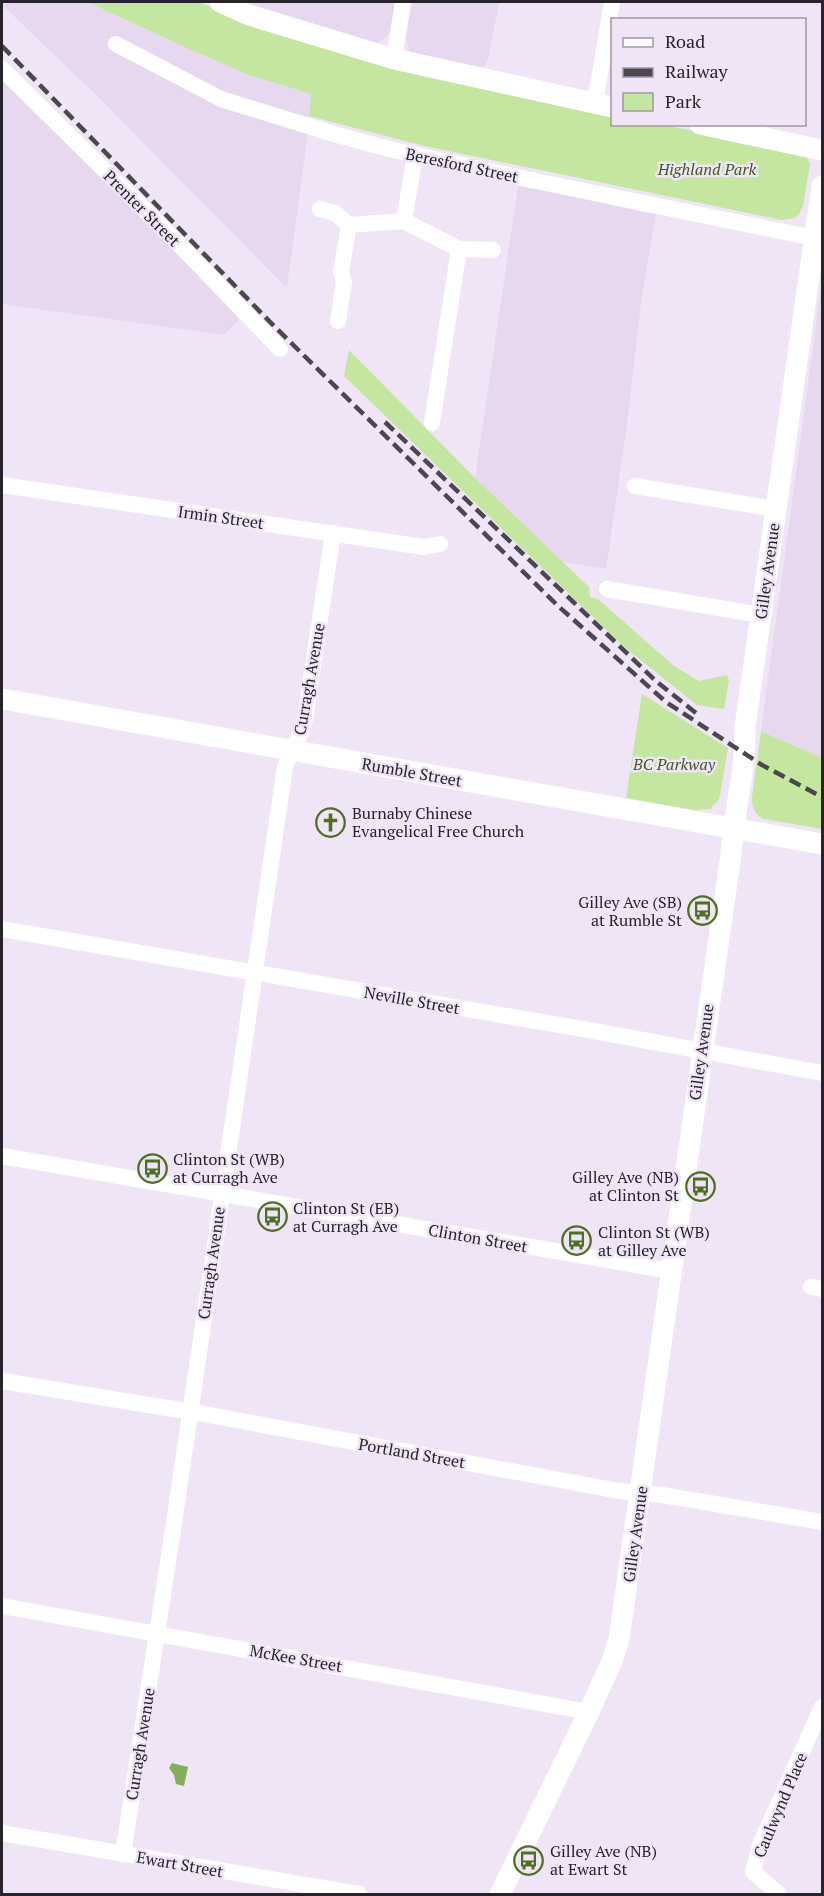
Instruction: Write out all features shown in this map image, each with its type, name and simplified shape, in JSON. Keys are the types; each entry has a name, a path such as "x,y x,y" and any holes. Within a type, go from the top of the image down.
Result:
{"street":[{"path":"220,2 249,15 393,59 604,105 612,2"},
{"path":"393,59 403,2"},
{"name":"Beresford Street","path":"116,44 221,99 334,134 416,155 818,239"},
{"name":"Prenter Street","path":"2,69 168,233 280,349"},
{"path":"709,126 822,150"},
{"path":"404,221 416,155"},
{"name":"Gilley Avenue","path":"500,1894 589,1712 612,1661 619,1639 701,1051 746,750 745,727 818,239 822,186"},
{"path":"320,209 336,213 349,225 404,221 459,249 493,250"},
{"path":"338,321 344,282 341,272 349,225"},
{"path":"432,423 459,249"},
{"name":"Irmin Street","path":"2,485 424,547 440,544"},
{"path":"635,486 776,509"},
{"name":"Curragh Avenue","path":"123,1854 285,767 304,725 333,533"},
{"path":"607,589 761,615"},
{"name":"Rumble Street","path":"2,699 822,844"},
{"name":"Neville Street","path":"2,929 822,1073"},
{"name":"Clinton Street","path":"2,1156 671,1271"},
{"name":"Portland Street","path":"2,1381 190,1412 641,1493 822,1522"},
{"name":"McKee Street","path":"2,1606 589,1712"},
{"name":"Caulwynd Place","path":"779,1894 753,1872 760,1845 822,1707"},
{"name":"Ewart Street","path":"2,1833 359,1894"}],"shaded area":[{"path":"2,2 87,2 246,74 311,94 287,288 93,92 2,5"},
{"path":"234,2 396,2 391,31 383,40 374,44"},
{"path":"412,2 499,2 485,66 477,70 410,53 406,38"},
{"path":"2,76 240,318 224,335 2,304"},
{"path":"518,186 656,215 642,295 626,432 606,569 560,561 475,478"},
{"path":"822,280 822,758 761,731"},
{"path":"172,1763 188,1767 184,1786 176,1784 169,1768"}],"green space":[{"name":"Highland Park","path":"87,2 199,2 244,21 611,114 611,126 669,126 799,152 806,156 810,164 803,206 795,218 782,220 424,146 309,116 311,94 246,74"},
{"path":"349,350 475,478 589,587 590,597 598,599 674,666 699,681 727,675 729,680 724,709 697,705 623,646 344,376"},
{"name":"BC Parkway","path":"642,694 728,748 720,795 718,801 710,809 695,810 626,798"},
{"name":"BC Parkway","path":"761,731 822,758 822,829 764,819 756,813 752,797"}],"railway":[{"path":"2,46 274,326 557,605 666,702 762,765 822,797"},
{"path":"385,422 657,682 696,713"}],"place":[{"name":"Burnaby Chinese Evangelical Free Church","path":"331,822"},
{"name":"Gilley Ave (SB) at Rumble St","path":"703,911"},
{"name":"Clinton St (WB) at Curragh Ave","path":"152,1168"},
{"name":"Gilley Ave (NB) at Clinton St","path":"700,1186"},
{"name":"Clinton St (EB) at Curragh Ave","path":"272,1217"},
{"name":"Clinton St (WB) at Gilley Ave","path":"577,1241"},
{"name":"Gilley Ave (NB) at Ewart St","path":"529,1860"}]}
